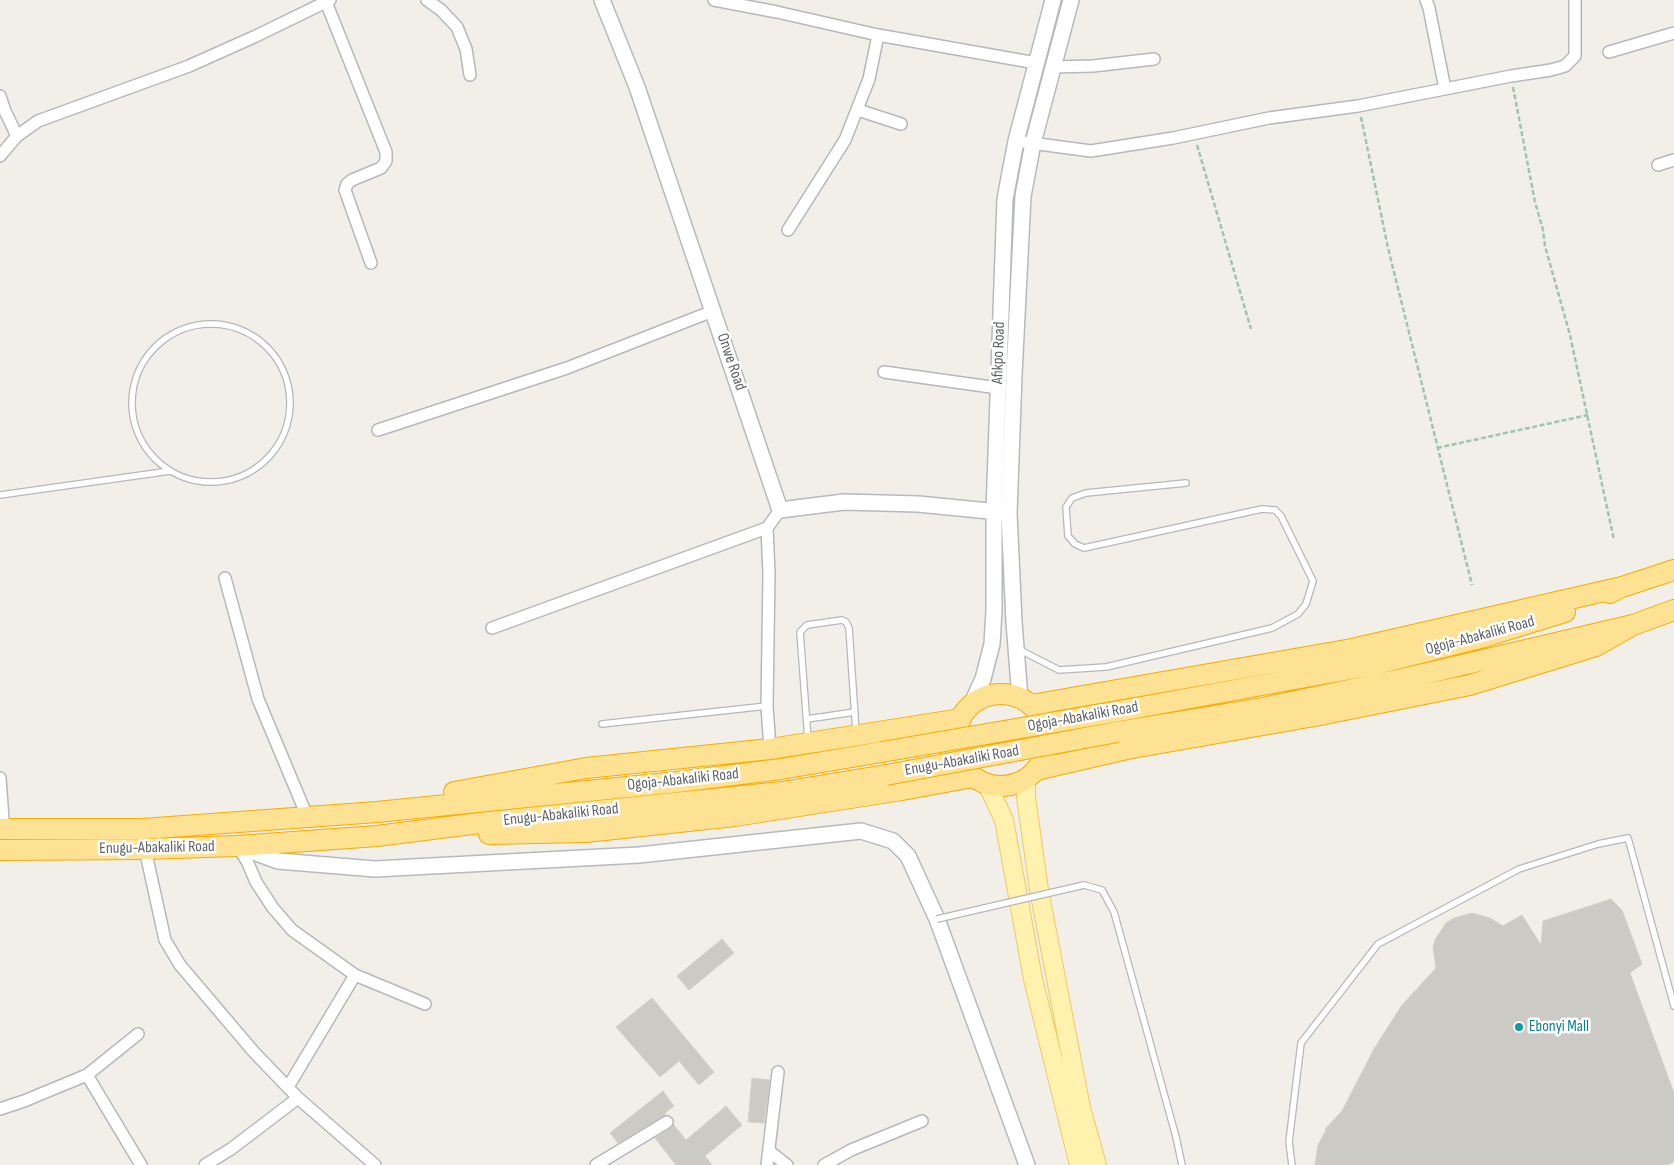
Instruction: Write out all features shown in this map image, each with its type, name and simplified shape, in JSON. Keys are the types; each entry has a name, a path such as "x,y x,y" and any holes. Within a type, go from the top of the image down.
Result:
{"highway":[{"name":"Ogoja-Abakaliki Road","path":"479,801 678,782 781,769 1114,712 1372,665 1484,637 1578,608 1622,587 1674,570"},
{"path":"1622,587 1352,649 1026,701 1007,695 994,695 981,699 965,713 956,730 955,743 958,756 964,767 980,780 1000,786 1013,784 1031,774 1127,748 1320,715 1470,685 1596,646 1633,625"},
{"name":"Ogoja-Abakaliki Road","path":"1117,732 1262,708 1402,679 1633,625 1674,610"},
{"path":"1026,701 1042,719 1047,736 1045,754 1031,774"},
{"path":"377,812 424,797 586,768 770,749 856,735 965,713"},
{"name":"Enugu-Abakaliki Road","path":"2,850 237,846 377,836 480,823 782,792 886,775 1117,732"},
{"path":"377,836 586,832 735,816 980,780"},
{"name":"Enugu-Abakaliki Road","path":"2,829 142,829 377,812 479,801"}],"main road":[{"name":"Onwe Road","path":"602,0 637,87 780,510"},
{"name":"Afikpo Road","path":"1026,701 1016,648 1001,512 998,388 1004,199 1016,141 1053,0"},
{"name":"Afikpo Road","path":"965,713 983,679 992,644 1001,512 1014,375 1023,196 1033,143 1052,67 1072,0"},
{"path":"780,510 844,502 918,504 1001,512"},
{"path":"1031,774 1026,797 1038,881 1081,1108 1097,1165"},
{"path":"980,780 1004,820 1030,963 1079,1165"},
{"path":"237,846 278,861 376,869 639,854 861,831 893,842 908,856 937,920 1000,1087 1027,1165"},
{"path":"1030,963 1052,957"}],"street":[{"path":"427,0 441,10 457,27 466,49 470,75"},
{"path":"714,0 878,35 1036,63"},
{"path":"1426,0 1445,89"},
{"path":"1016,141 1091,151 1193,134 1269,118 1358,106 1550,70 1565,66 1576,56 1575,0"},
{"path":"0,156 17,136 38,121 189,66 328,1 386,152 386,162 382,168 352,180 347,184 345,190 371,263"},
{"path":"1610,52 1674,33"},
{"path":"788,230 845,140 869,79 878,35"},
{"path":"1052,67 1093,66 1154,59"},
{"path":"0,96 17,136"},
{"path":"858,110 901,124"},
{"path":"1658,165 1674,160"},
{"path":"378,430 567,368 713,311"},
{"path":"884,372 998,388"},
{"path":"492,628 767,528 780,510"},
{"path":"767,528 769,573 767,706 770,749"},
{"path":"225,578 258,699 307,816"},
{"path":"0,778 2,850"},
{"path":"237,846 247,861 256,882 273,908 292,930 356,975 425,1004"},
{"path":"144,849 165,940 180,966 253,1051 298,1098 375,1165"},
{"path":"288,1087 356,975"},
{"path":"0,1109 87,1075 138,1034"},
{"path":"767,1165 778,1072"},
{"path":"87,1075 141,1165"},
{"path":"204,1165 231,1149 298,1098"},
{"path":"824,1165 851,1150 922,1121"},
{"path":"596,1165 667,1122"},
{"path":"770,1151 787,1165"}],"lane":[{"path":"0,495 170,471 194,480 220,481 246,474 267,459 282,438 290,413 289,393 285,374 272,352 252,335 227,326 201,324 189,327 165,339 147,357 140,368 132,394 137,432 150,454 170,471"},
{"path":"1016,648 1059,670 1106,667 1272,628 1298,614 1306,604 1313,581 1281,516 1275,510 1262,509 1084,548 1075,544 1068,536 1066,507 1072,498 1086,493 1186,484"},
{"path":"808,742 800,632 807,625 842,620 846,622 849,628 856,735"},
{"path":"602,724 767,706"},
{"path":"806,718 855,712"},
{"path":"1292,1165 1290,1142 1301,1043 1378,944 1519,869 1598,844 1628,838 1674,1006"},
{"path":"937,920 1084,885 1102,890 1114,912 1182,1165"}],"path":[{"path":"1510,76 1535,202 1543,230 1545,246 1570,335 1614,540"},
{"path":"1358,106 1388,248 1472,585"},
{"path":"1193,134 1251,329"},
{"path":"1437,448 1588,415"}],"building":[{"name":"Ebonyi Mall","path":"1611,899 1622,910 1642,964 1630,973 1674,1093 1674,1162 1667,1165 1315,1165 1318,1145 1325,1129 1342,1111 1374,1049 1402,1005 1436,968 1433,947 1436,938 1446,923 1454,918 1472,913 1490,918 1503,926 1522,915 1541,945 1543,921"},
{"path":"722,939 734,953 689,990 677,976"},
{"path":"652,998 714,1072 699,1085 679,1061 660,1077 616,1027"},
{"path":"752,1078 770,1080 764,1123 748,1122"},
{"path":"663,1091 674,1106 665,1113 666,1115 618,1143 610,1133"},
{"path":"726,1106 742,1125 705,1156 712,1165 676,1165 655,1138 674,1125 686,1140"}],"place":[{"name":"Ebonyi Mall","path":"1519,1027"}]}
